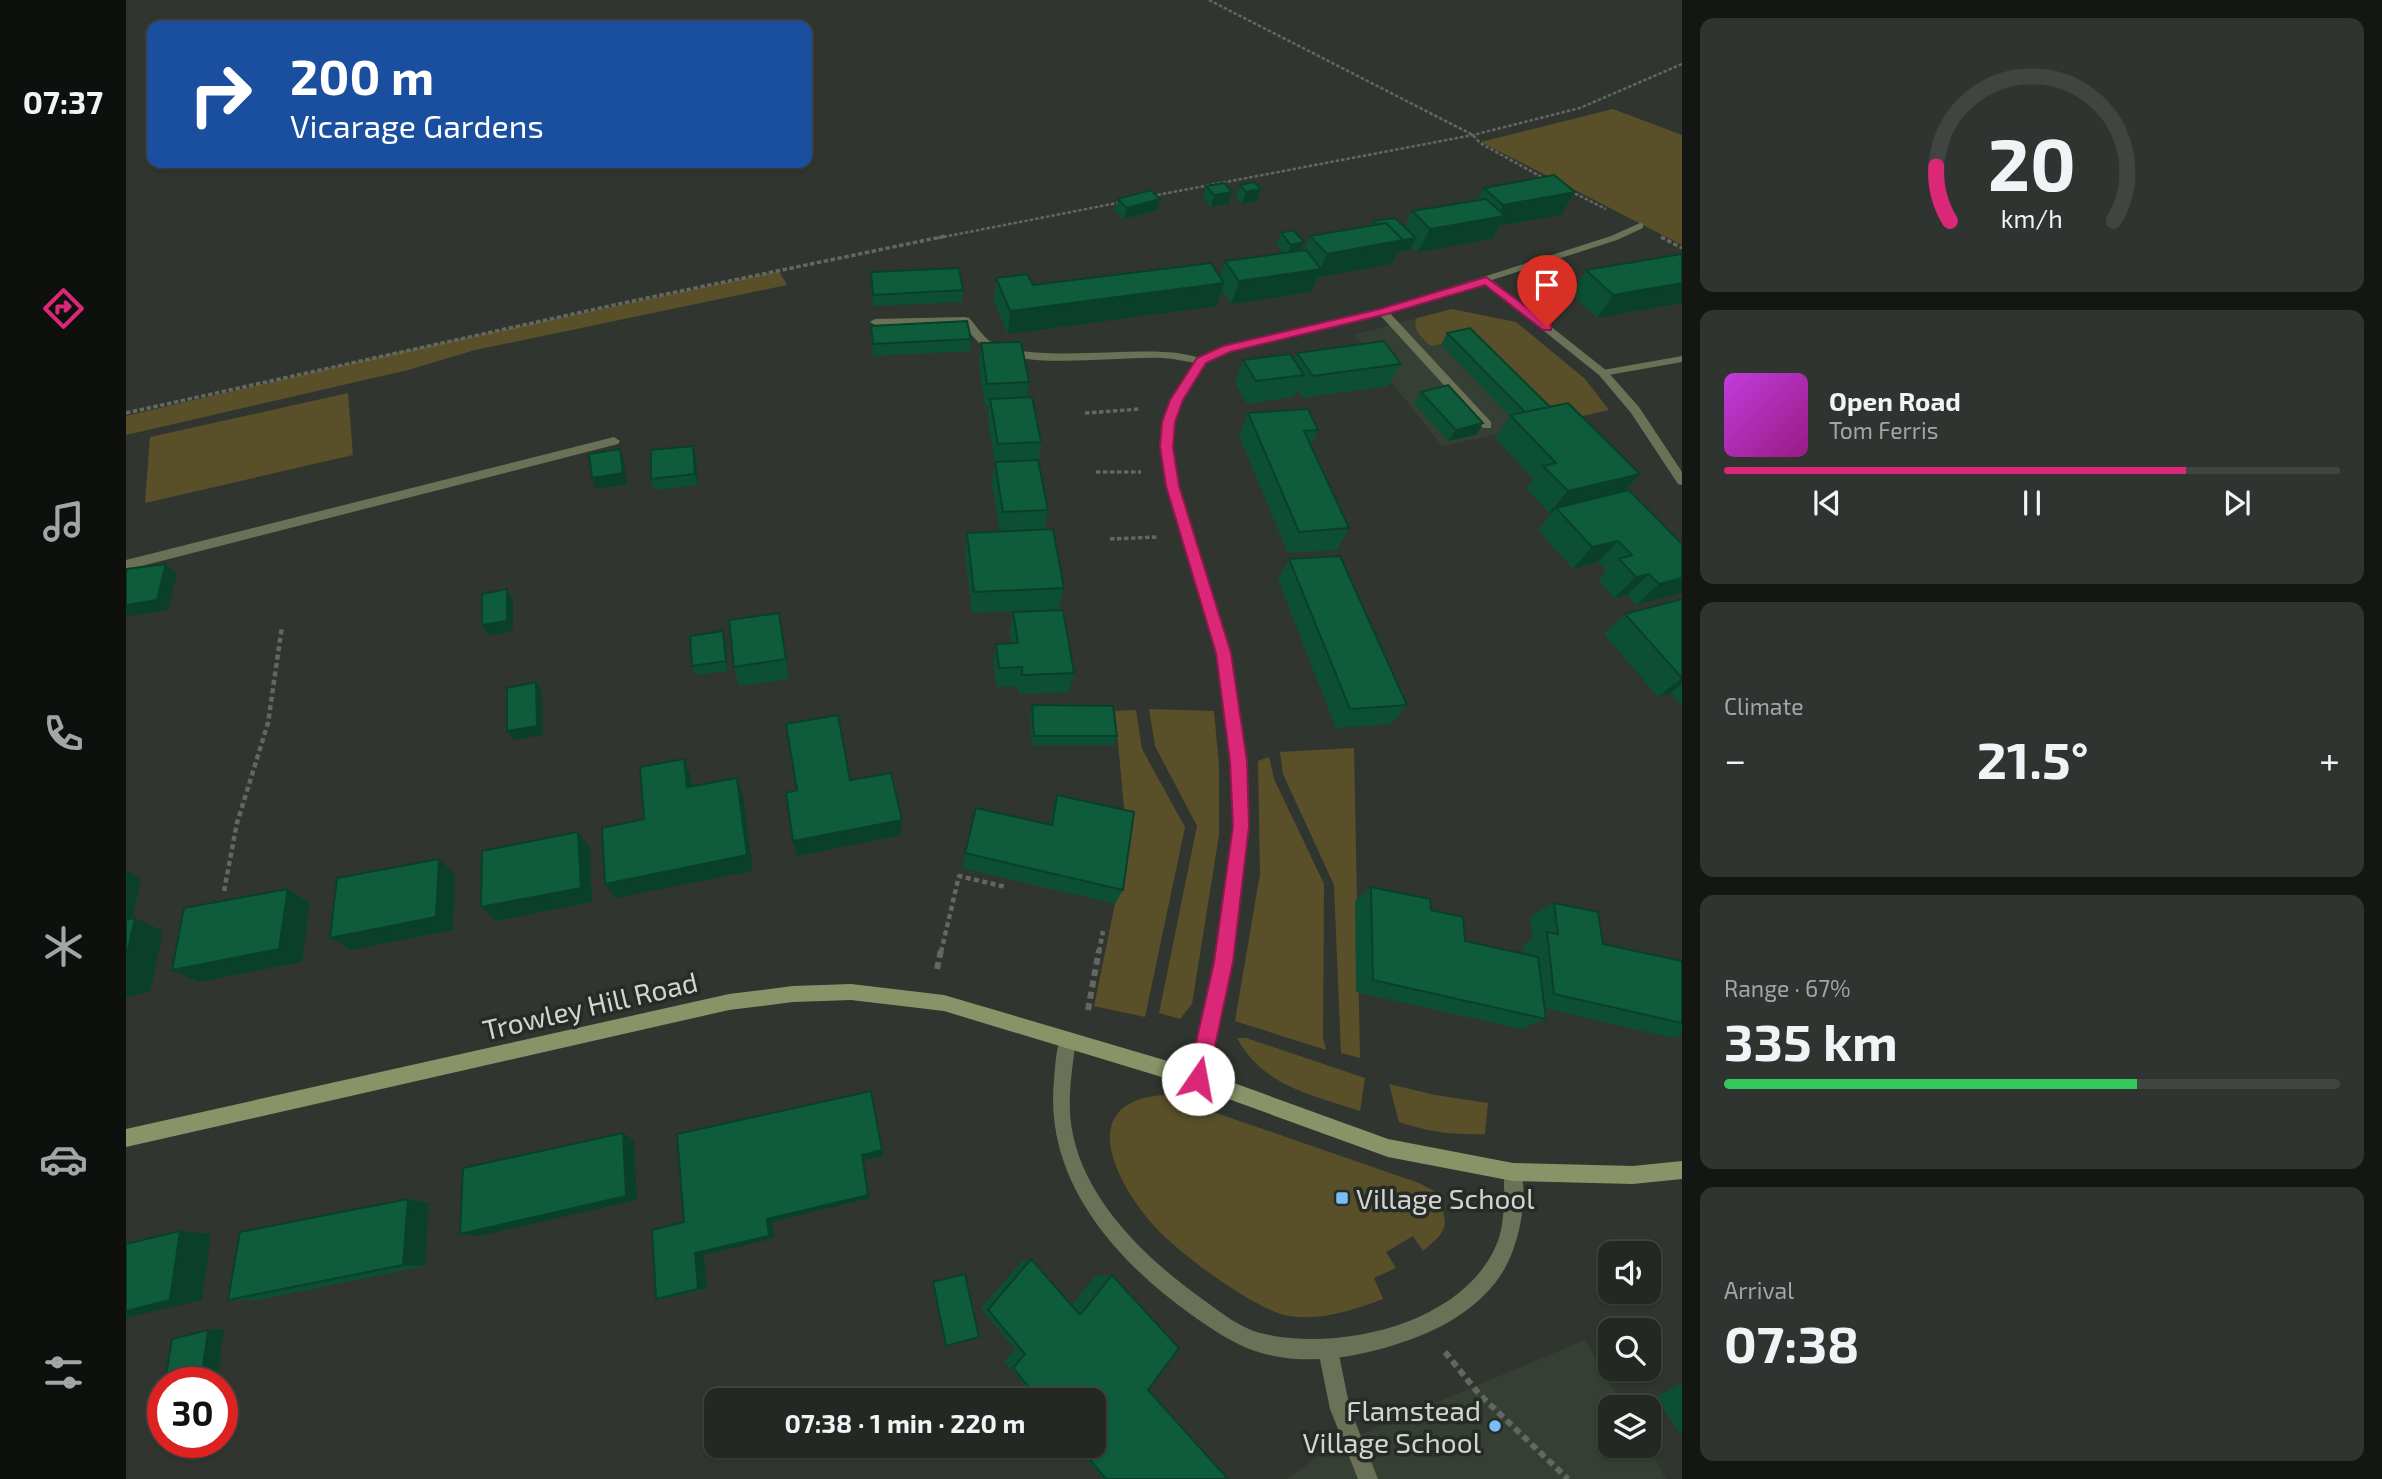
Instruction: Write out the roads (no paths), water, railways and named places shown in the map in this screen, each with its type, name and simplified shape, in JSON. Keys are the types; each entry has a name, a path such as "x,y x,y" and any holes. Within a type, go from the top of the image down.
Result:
{"street":[{"path":"875,322 965,320 987,344 1002,350 1084,356 1164,355 1201,361 1245,344 1383,312 1486,281 1640,226"},
{"path":"1486,281 1603,373 1635,410 1681,479"},
{"path":"1383,312 1487,425"},
{"path":"1603,373 1682,359"},
{"path":"1198,1079 1224,962 1241,826 1232,701 1223,653 1188,536 1167,447 1168,422 1201,361"},
{"path":"126,565 614,441"},
{"name":"Trowley Hill Road","path":"126,1138 729,1002 793,994 851,992 944,1003 1198,1079 1388,1147 1513,1172 1633,1175 1682,1170"},
{"path":"1068,1040 1060,1095 1065,1137 1086,1187 1119,1240 1179,1294 1255,1342 1300,1351 1364,1344 1422,1325 1462,1302 1494,1269 1505,1245 1514,1213 1513,1172"},
{"path":"1328,1350 1340,1409 1368,1479"}],"place":[{"name":"Village School","path":"1342,1198"},
{"name":"Flamstead Village School","path":"1495,1426"}]}
